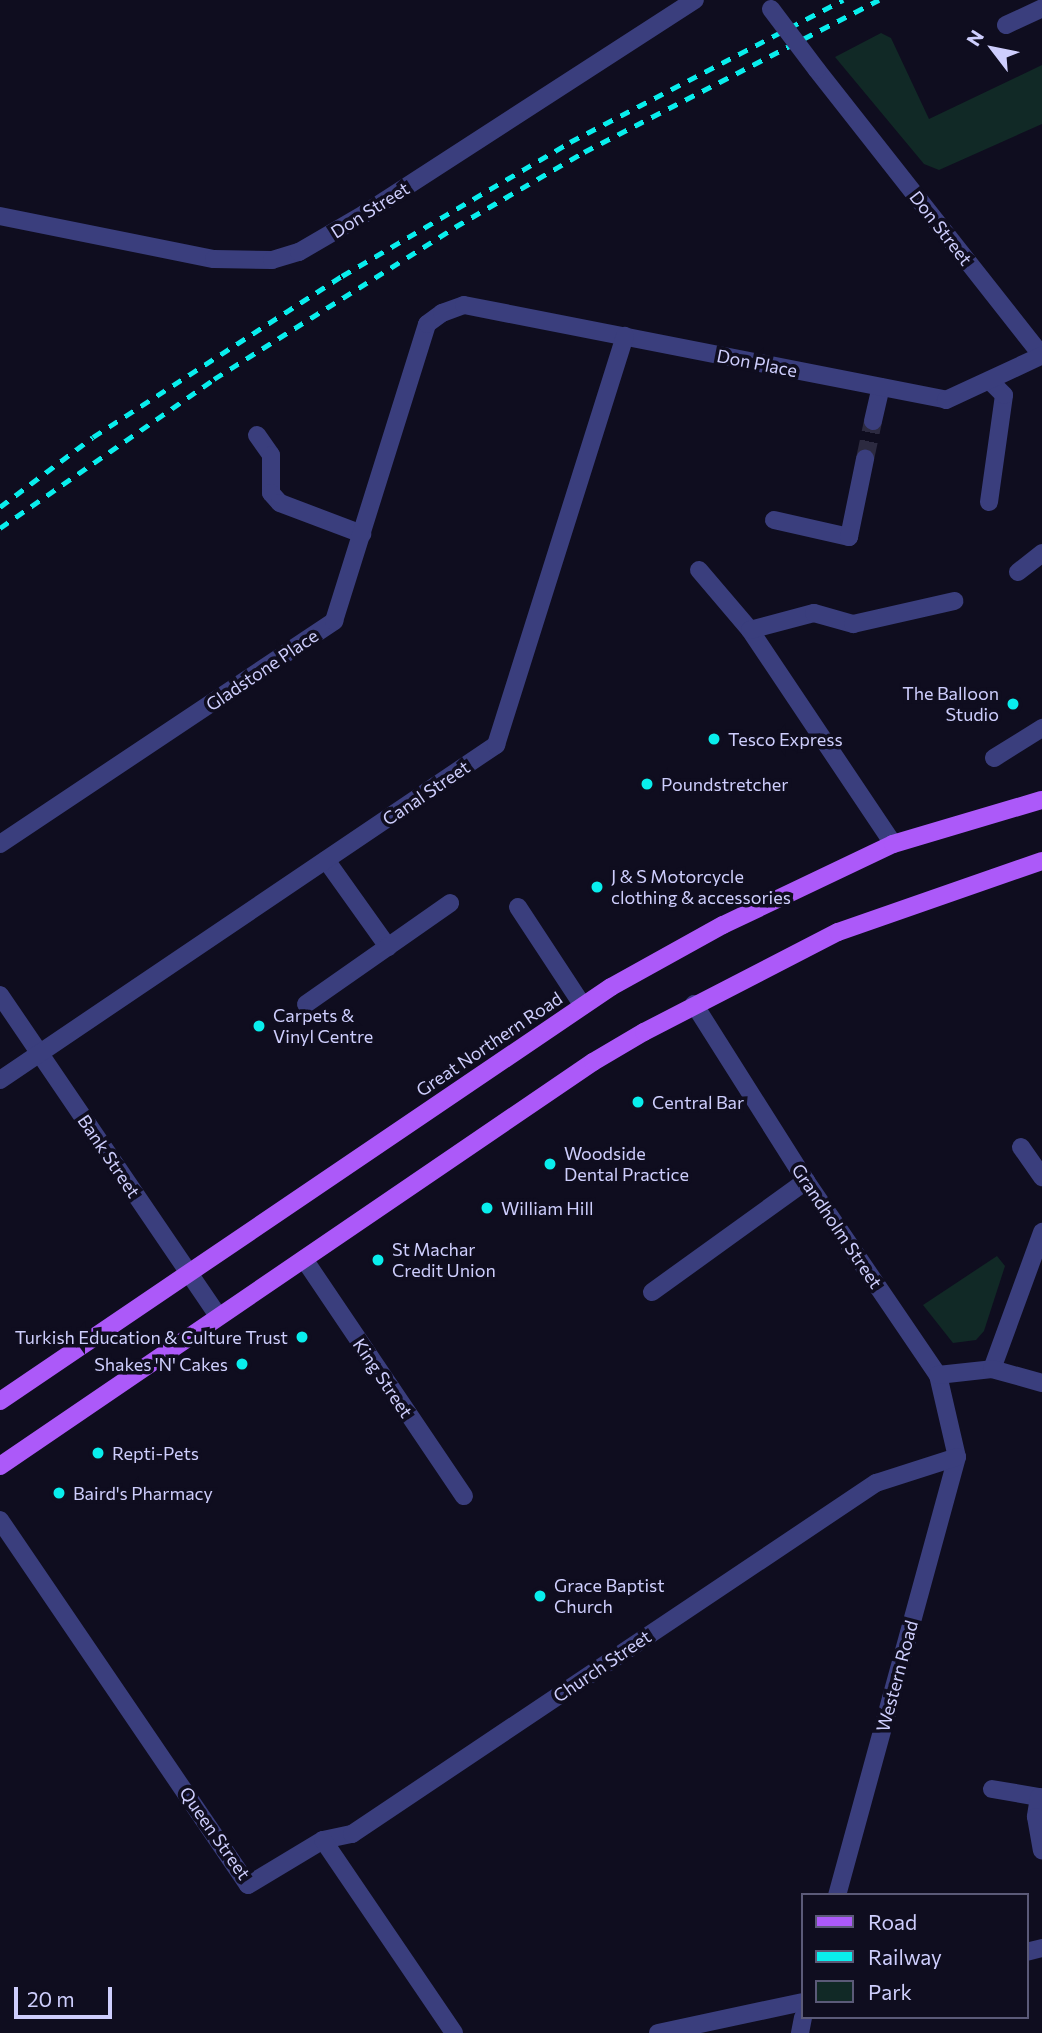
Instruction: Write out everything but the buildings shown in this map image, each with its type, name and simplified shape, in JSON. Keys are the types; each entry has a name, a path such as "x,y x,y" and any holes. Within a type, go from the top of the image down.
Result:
{"main road":[{"name":"Great Northern Road","path":"0,1401 583,1006 723,925 893,844 1042,800"},
{"path":"0,1466 593,1062 694,1004 838,932 1042,861"}],"street":[{"name":"Don Street","path":"0,216 214,259 259,261 299,252 695,0"},
{"name":"Don Street","path":"767,4 1042,356"},
{"path":"1006,25 1042,8"},
{"name":"Don Place","path":"464,305 946,400 1042,356"},
{"name":"Gladstone Place","path":"0,844 334,621 427,324 464,305"},
{"name":"Canal Street","path":"0,1080 496,746 625,337"},
{"path":"989,502 1004,395 990,381"},
{"path":"873,421 881,387"},
{"path":"257,435 271,455 271,493 280,503 362,534"},
{"path":"774,520 849,537 865,458"},
{"path":"1018,572 1042,554"},
{"path":"699,570 750,630 893,844"},
{"path":"750,630 814,612 853,624 954,601"},
{"path":"994,758 1042,728"},
{"path":"326,860 387,947"},
{"path":"306,1004 450,903"},
{"path":"518,907 583,1006"},
{"name":"Bank Street","path":"0,995 218,1317"},
{"name":"Grandholm Street","path":"694,1004 806,1181 938,1375 957,1457"},
{"path":"1021,1147 1042,1177"},
{"path":"652,1292 806,1181"},
{"path":"992,1369 1042,1232"},
{"name":"King Street","path":"304,1259 464,1496"},
{"path":"938,1375 992,1369 1042,1383"},
{"name":"Church Street","path":"323,1840 352,1835 876,1483 957,1457"},
{"name":"Western Road","path":"838,1893 957,1457"},
{"name":"Queen Street","path":"0,1520 248,1885 323,1840"},
{"path":"992,1789 1039,1797 1037,1817 1042,1850"},
{"path":"323,1840 454,2033"},
{"path":"658,2033 800,2002"}],"green space":[{"path":"881,33 891,38 929,119 1042,65 1042,124 939,170 924,164 835,57"},
{"path":"997,1256 1005,1266 984,1331 976,1340 953,1343 923,1305"}],"tunnel":[{"path":"865,459 873,421"}],"railway":[{"path":"0,507 93,437 342,276 570,142 843,0"},
{"path":"0,528 214,379 455,227 584,152 879,0"}],"place":[{"name":"The Balloon Studio","path":"1013,704"},
{"name":"Tesco Express","path":"714,739"},
{"name":"Poundstretcher","path":"647,784"},
{"name":"J & S Motorcycle clothing & accessories","path":"597,887"},
{"name":"Carpets & Vinyl Centre","path":"259,1026"},
{"name":"Central Bar","path":"638,1102"},
{"name":"Woodside Dental Practice","path":"550,1164"},
{"name":"William Hill","path":"487,1208"},
{"name":"St Machar Credit Union","path":"378,1260"},
{"name":"Turkish Education & Culture Trust","path":"302,1337"},
{"name":"Shakes 'N' Cakes","path":"242,1364"},
{"name":"Repti-Pets","path":"98,1453"},
{"name":"Baird's Pharmacy","path":"59,1493"},
{"name":"Grace Baptist Church","path":"540,1596"}]}
